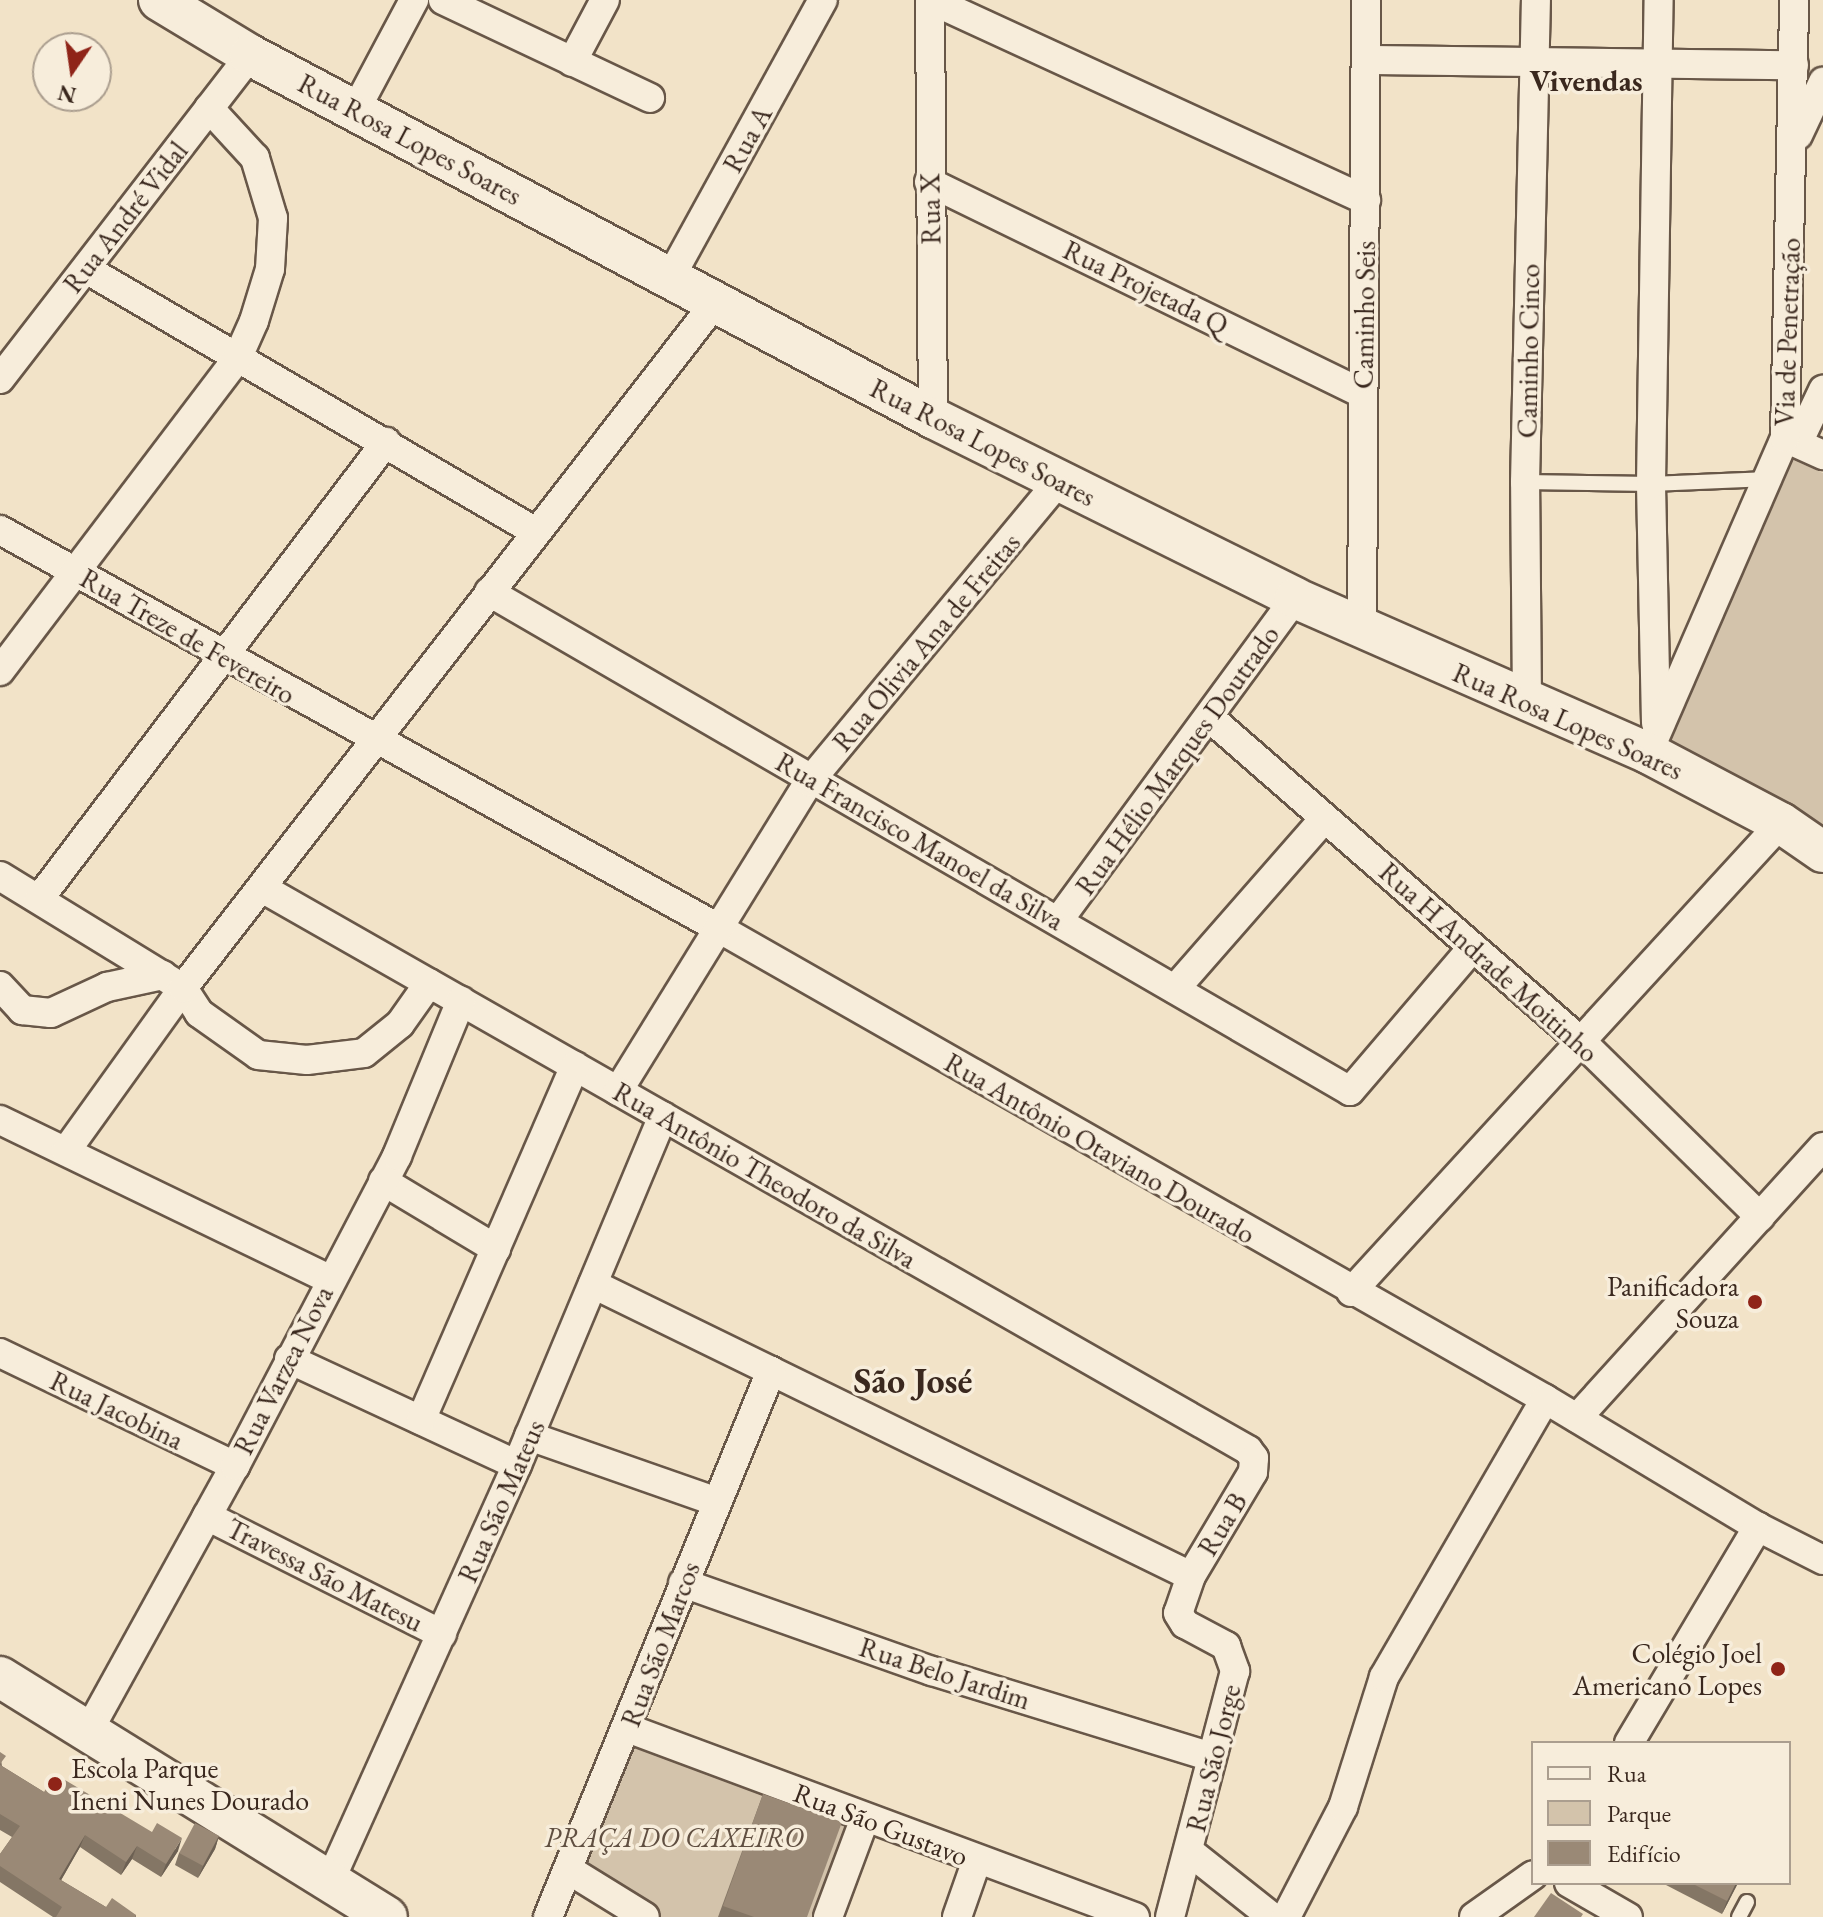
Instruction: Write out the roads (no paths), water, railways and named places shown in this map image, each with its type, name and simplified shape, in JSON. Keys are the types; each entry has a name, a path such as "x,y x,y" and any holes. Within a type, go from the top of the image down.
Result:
{"street":[{"name":"Rua Rosa Lopes Soares","path":"159,0 250,55 933,418 1362,629 1527,702 1652,743 1823,852"},
{"path":"355,111 414,0"},
{"path":"443,0 650,98"},
{"path":"572,62 605,0"},
{"name":"Rua A","path":"670,278 823,0"},
{"path":"931,0 1366,200"},
{"name":"Rua X","path":"931,0 929,182 933,418"},
{"name":"Caminho Seis","path":"1362,629 1366,0"},
{"name":"Caminho Cinco","path":"1527,702 1525,482 1536,0"},
{"path":"1652,743 1651,484 1659,0"},
{"name":"Via de Penetração","path":"1652,743 1769,479 1802,445 1792,147 1794,0"},
{"name":"Rua André Vidal","path":"0,379 250,55"},
{"path":"1367,60 1794,65"},
{"path":"1792,147 1823,82"},
{"path":"0,671 238,357 270,269 273,218 255,158 209,108"},
{"name":"Rua Projetada Q","path":"929,182 1362,393"},
{"path":"86,269 536,532"},
{"path":"66,1151 173,981 262,888 715,303"},
{"path":"1802,445 1823,390"},
{"path":"0,900 36,897 224,657 386,442"},
{"name":"Rua Olivia Ana de Freitas","path":"618,1091 812,779 1059,481"},
{"name":"Rua Treze de Fevereiro","path":"0,530 375,742"},
{"name":"Rua Francisco Manoel da Silva","path":"489,592 1350,1091 1473,947"},
{"name":"Rua Hélio Marques Doutrado","path":"1058,921 1295,598"},
{"name":"Rua H Andrade Moitinho","path":"1209,717 1581,1041 1760,1217"},
{"name":"Rua Antônio Otaviano Dourado","path":"375,742 718,929 1351,1292 1545,1399 1758,1527 1818,1548"},
{"path":"1175,989 1324,819"},
{"path":"1351,1292 1781,823"},
{"path":"0,876 173,981 199,1013 258,1055 307,1060 364,1053 400,1024 429,983"},
{"name":"Rua Antônio Theodoro da Silva","path":"262,888 1248,1450 1254,1458 1253,1472"},
{"path":"0,986 22,1010 51,1013 107,987 173,981"},
{"name":"Rua Varzea Nova","path":"89,1730 235,1466 329,1279 383,1181 461,1001"},
{"path":"421,1420 575,1066"},
{"name":"Rua São Mateus","path":"330,1881 517,1465 663,1116"},
{"path":"0,1120 329,1279"},
{"path":"1577,1418 1823,1147"},
{"path":"383,1181 496,1249"},
{"path":"593,1284 1191,1576"},
{"name":"Rua Jacobina","path":"0,1353 235,1466"},
{"path":"289,1359 517,1465"},
{"name":"Rua São Marcos","path":"548,1917 627,1728 715,1501 771,1371"},
{"path":"1286,1917 1343,1807 1384,1677 1545,1399"},
{"path":"529,1436 715,1501"},
{"name":"Rua B","path":"1191,1576 1253,1472"},
{"name":"Travessa São Matesu","path":"207,1516 442,1634"},
{"path":"1630,1741 1758,1527"},
{"name":"Rua São Jorge","path":"1170,1917 1190,1852 1209,1756 1235,1659 1226,1646 1185,1624 1178,1613 1191,1576"},
{"name":"Rua Belo Jardim","path":"683,1583 932,1671 1209,1756"},
{"path":"0,1677 330,1881 377,1915"},
{"name":"Rua São Gustavo","path":"627,1728 1135,1917"},
{"path":"828,1917 865,1818"},
{"path":"1190,1852 1272,1917"},
{"path":"957,1917 977,1860"},
{"path":"569,1870 645,1917"},
{"path":"1474,1917 1531,1876"},
{"path":"1572,1885 1628,1917"}],"lane":[{"path":"1525,482 1651,484 1769,479"},
{"path":"1739,1917 1747,1902"}],"place":[{"name":"Panificadora Souza","path":"1755,1302"},
{"name":"Colégio Joel Americano Lopes","path":"1778,1669"},
{"name":"Escola Parque Ineni Nunes Dourado","path":"55,1784"}],"district":[{"name":"Vivendas","path":"1586,81"},
{"name":"São José","path":"913,1381"}],"park label":[{"name":"PRAÇA DO CAXEIRO","path":"674,1837"}]}
